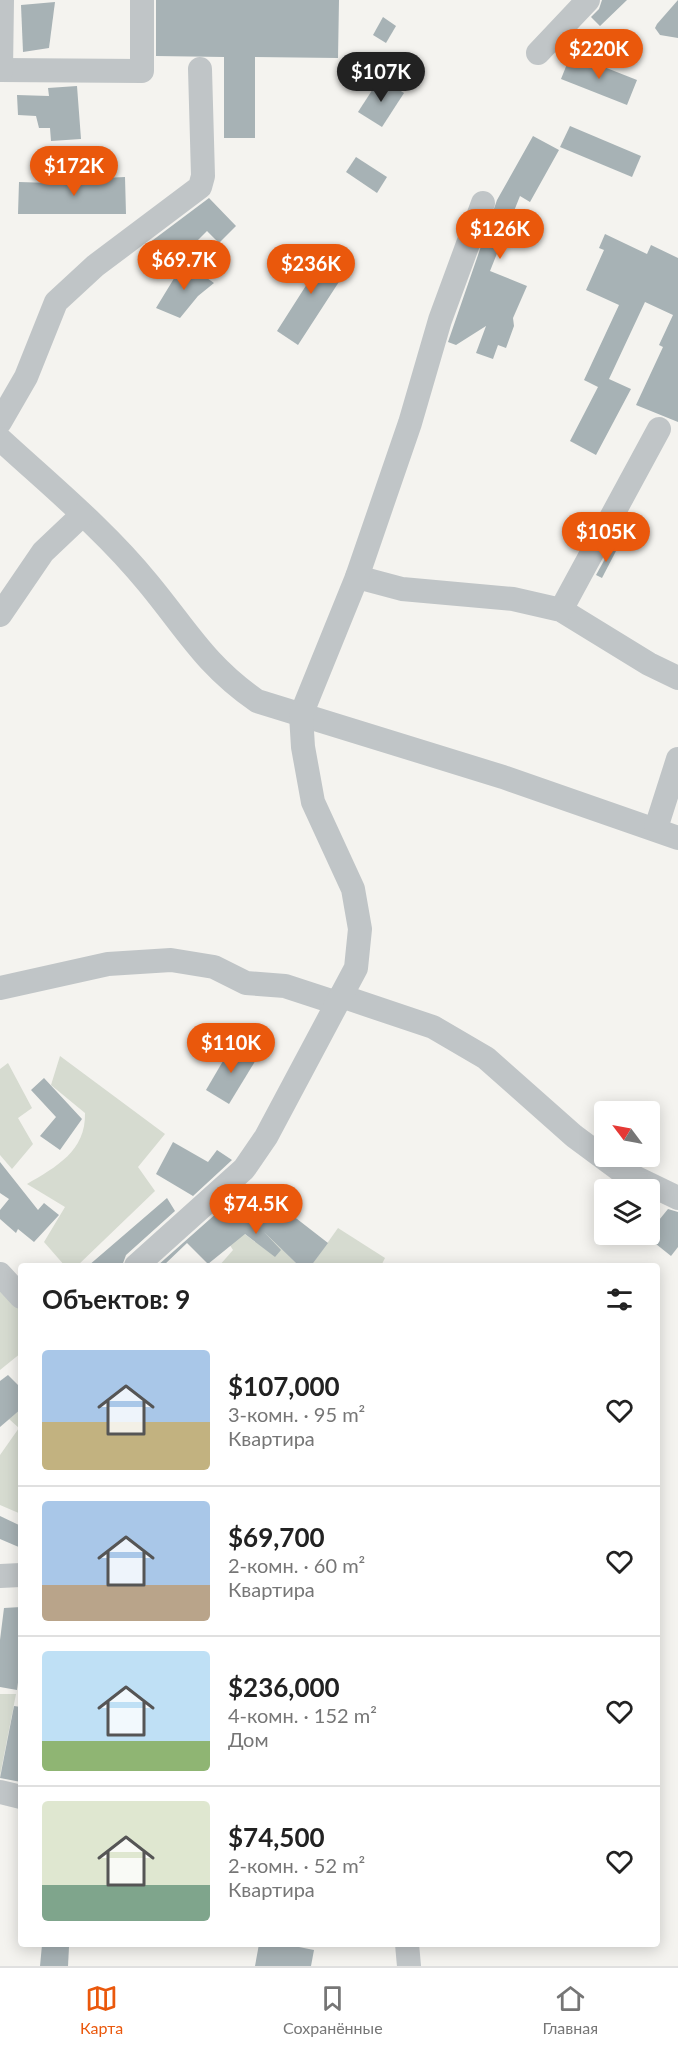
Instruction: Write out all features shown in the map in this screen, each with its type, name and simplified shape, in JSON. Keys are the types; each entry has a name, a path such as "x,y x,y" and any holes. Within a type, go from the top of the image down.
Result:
{"street":[{"path":"2,0 1,70 142,71 142,0"},
{"path":"538,53 588,0"},
{"path":"0,422 26,377 56,302 95,266 200,187 203,176 200,69"},
{"path":"139,1263 244,1169 266,1137 356,968 360,929 353,889 313,802 303,747 302,715 357,577 410,423 440,320 483,203"},
{"path":"561,610 659,429"},
{"path":"0,438 82,515 148,582 204,657 228,681 257,701 503,777 656,828 678,838"},
{"path":"0,615 44,552 82,515"},
{"path":"357,577 402,589 513,599 561,610 650,664 678,678"},
{"path":"656,828 678,759"},
{"path":"0,988 18,982 108,964 171,960 214,967 246,983 285,987 339,999 433,1027 486,1058 574,1136 611,1164 678,1198"},
{"path":"0,1274 18,1294"},
{"path":"0,1576 18,1575"},
{"path":"0,1792 18,1796"},
{"path":"407,1947 409,1966"}],"shaded area":[{"path":"60,1056 165,1134 138,1167 155,1191 80,1263 62,1263 44,1242 65,1207 27,1184 58,1164 75,1148 84,1126 85,1113 51,1085"},
{"path":"8,1063 32,1108 18,1118 33,1144 12,1169 0,1155 0,1069"},
{"path":"233,1225 255,1242 264,1232 296,1263 222,1263 233,1250 224,1236"},
{"path":"338,1228 385,1258 382,1263 313,1263"},
{"path":"0,1283 18,1304 18,1355 0,1370"},
{"path":"18,1412 18,1427 9,1419"},
{"path":"18,1429 18,1513 0,1505 0,1455"},
{"path":"0,1694 16,1694 0,1776"}],"building":[{"path":"156,0 339,0 338,58 255,57 255,138 224,138 224,57 156,56"},
{"path":"602,0 627,0 600,26 591,17 599,9"},
{"path":"678,0 678,38 660,35 655,28 657,24"},
{"path":"55,2 49,48 23,52 21,5"},
{"path":"383,17 396,26 386,43 373,35"},
{"path":"571,54 637,80 627,105 561,79"},
{"path":"380,78 404,93 382,127 358,112"},
{"path":"77,86 81,139 51,141 50,128 39,128 36,116 18,115 17,95 49,96 48,88"},
{"path":"570,126 641,156 632,177 560,147"},
{"path":"533,136 559,150 530,202 520,196 490,271 527,286 513,318 514,326 506,348 498,345 493,359 476,353 486,326 456,345 448,342 497,200"},
{"path":"356,157 387,177 377,193 346,172"},
{"path":"125,177 126,214 18,214 19,182 83,184 82,179"},
{"path":"209,198 236,226 219,243 207,231 176,262 145,246"},
{"path":"605,234 647,254 651,245 678,258 678,422 636,405 663,347 659,345 673,315 645,302 609,379 631,389 596,455 570,441 598,387 584,380 619,305 586,290 604,250 599,248"},
{"path":"309,251 346,271 298,345 277,331 307,284 293,276"},
{"path":"184,262 214,283 198,296 180,318 156,308"},
{"path":"611,548 616,551 602,578 596,575"},
{"path":"233,1044 257,1058 229,1104 206,1090"},
{"path":"44,1078 82,1119 60,1150 40,1136 56,1117 31,1090"},
{"path":"173,1142 208,1162 217,1150 232,1160 193,1196 156,1174"},
{"path":"0,1162 38,1210 44,1203 59,1215 34,1242 18,1229 16,1233 0,1219 0,1210 9,1199 0,1193"},
{"path":"167,1198 175,1211 126,1255 123,1263 91,1263"},
{"path":"270,1198 328,1243 313,1263 296,1263 264,1232 281,1250 275,1257 245,1234 209,1263 187,1243 166,1263 160,1263 227,1204 235,1203 253,1222"},
{"path":"668,1209 678,1212 678,1247 671,1256 657,1245 660,1245 660,1219"},
{"path":"8,1375 18,1385 18,1412 0,1427 0,1381"},
{"path":"0,1516 18,1525 18,1547 0,1539"},
{"path":"18,1607 17,1690 0,1687 0,1640 4,1608"},
{"path":"14,1706 18,1707 18,1781 0,1778"},
{"path":"42,1947 69,1947 68,1966 40,1966"},
{"path":"258,1947 299,1947 314,1950 311,1966 255,1966"}]}
